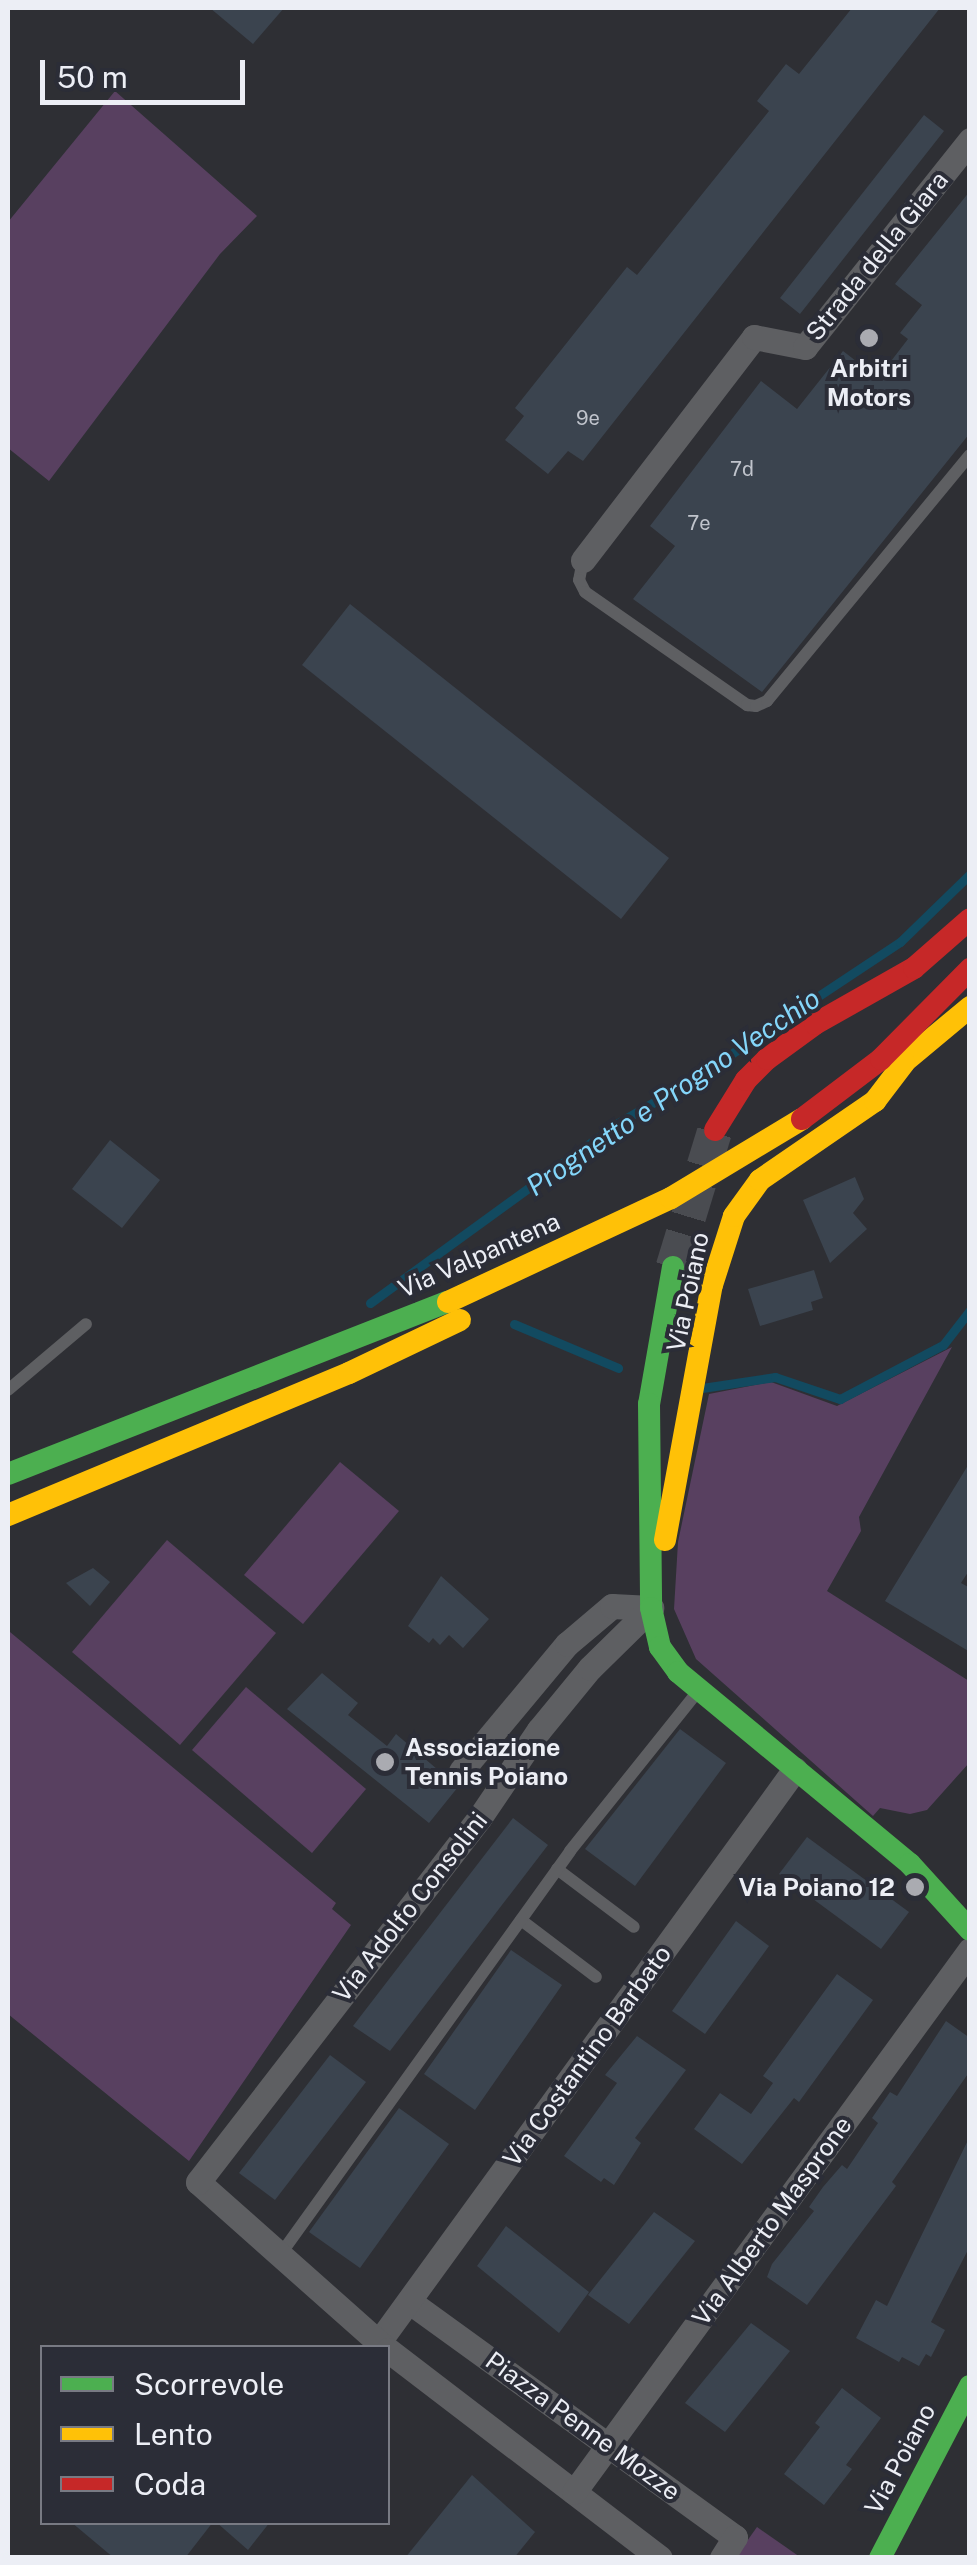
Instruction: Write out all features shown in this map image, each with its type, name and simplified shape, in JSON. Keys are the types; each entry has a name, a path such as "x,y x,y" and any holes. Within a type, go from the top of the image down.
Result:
{"main road":[{"path":"715,1130 746,1080 777,1051 914,968 970,918"},
{"name":"Via Valpantena","path":"8,1474 188,1400 426,1312 671,1198 802,1119 880,1059 970,968"},
{"path":"8,1515 349,1373 715,1195 904,1063 970,1007"},
{"name":"Via Poiano","path":"652,1608 712,1285 734,1216 760,1180 875,1102 904,1063"},
{"name":"Via Poiano","path":"673,1267 649,1404 652,1608 660,1647 678,1672 910,1864 970,1930"},
{"name":"Via Poiano","path":"880,2558 970,2386"}],"street":[{"name":"Strada della Giara","path":"584,560 754,336 805,347 970,140"},
{"name":"Via Adolfo Consolini","path":"461,1770 567,1644 612,1606 652,1608"},
{"name":"Via Adolfo Consolini","path":"382,2345 198,2182 480,1818 540,1730 590,1668 652,1608"},
{"name":"Via Costantino Barbato","path":"385,2345 410,2302 795,1769"},
{"name":"Via Alberto Masprone","path":"574,2492 970,1950"},
{"name":"Piazza Penne Mozze","path":"410,2302 735,2537 722,2558"},
{"path":"390,2352 660,2558"}],"lane":[{"path":"584,560 579,580 585,592 746,705 756,706 768,701 970,455"},
{"path":"8,1390 86,1324"},
{"path":"280,2256 557,1869 699,1690"},
{"path":"557,1869 634,1926"},
{"path":"521,1920 596,1977"}],"shaded area":[{"path":"115,91 257,216 220,254 49,481 8,448 8,222"},
{"path":"952,1347 859,1517 861,1531 827,1591 969,1681 969,1763 927,1810 910,1814 880,1808 873,1816 696,1659 674,1609 678,1542 709,1394 771,1382 837,1406"},
{"path":"340,1462 399,1511 303,1624 244,1575"},
{"path":"167,1540 276,1633 180,1745 72,1652"},
{"path":"10,1632 336,1903 332,1909 351,1925 189,2161 8,2014"},
{"path":"246,1687 366,1789 312,1853 192,1750"},
{"path":"757,2527 800,2557 735,2558"}],"building":[{"path":"210,8 284,8 253,44"},
{"path":"852,8 940,8 583,461 568,451 548,474 505,440 524,416 515,408 627,267 637,275 769,111 757,101 786,64 799,74"},
{"path":"924,115 944,131 800,314 780,298"},
{"path":"970,191 970,433 762,692 633,599 675,546 650,526 761,381 797,409 843,351 878,378 908,339 900,333 922,305 895,284"},
{"path":"350,604 669,858 621,919 302,665"},
{"path":"110,1140 160,1180 122,1228 72,1189"},
{"path":"855,1177 864,1199 853,1213 867,1229 830,1263 803,1200"},
{"path":"814,1270 823,1298 811,1302 813,1310 760,1326 748,1289"},
{"path":"970,1462 970,1569 961,1583 970,1588 970,1652 885,1601"},
{"path":"93,1568 110,1582 90,1606 66,1583"},
{"path":"441,1576 489,1619 463,1648 449,1635 440,1645 433,1638 429,1643 408,1626"},
{"path":"322,1673 358,1703 348,1715 387,1746 396,1734 458,1787 429,1823 287,1709"},
{"path":"680,1729 726,1763 635,1886 585,1849"},
{"path":"513,1818 548,1845 390,2051 353,2026"},
{"path":"807,1837 909,1912 881,1949 779,1874"},
{"path":"736,1921 769,1946 705,2034 672,2011"},
{"path":"511,1950 562,1985 475,2110 424,2074"},
{"path":"837,1974 873,2000 799,2102 794,2098 742,2164 694,2129 720,2093 751,2114 773,2083 763,2076"},
{"path":"946,2021 970,2038 970,2071 892,2182 896,2186 807,2305 767,2277 772,2264 814,2211 809,2207 823,2187 842,2165 847,2169 878,2123 872,2118 890,2092 897,2096"},
{"path":"637,2036 686,2070 635,2138 641,2143 614,2185 604,2178 601,2182 564,2156 617,2083 605,2075"},
{"path":"330,2055 366,2082 275,2200 239,2173"},
{"path":"399,2108 449,2144 360,2268 309,2232"},
{"path":"970,2136 970,2246 931,2322 945,2330 931,2357 926,2354 919,2366 902,2357 899,2362 856,2338 876,2300 887,2306"},
{"path":"654,2212 695,2241 629,2324 588,2295"},
{"path":"506,2226 589,2292 559,2333 477,2266"},
{"path":"751,2323 790,2351 725,2432 685,2403"},
{"path":"842,2388 881,2418 846,2465 852,2469 824,2505 784,2474 820,2427 815,2423"},
{"path":"472,2475 535,2532 514,2558 405,2558"},
{"path":"75,2525 211,2525 185,2558 114,2558"},
{"path":"219,2525 268,2525 248,2550"}],"waterway":[{"name":"Prognetto e Progno Vecchio","path":"370,1303 618,1123 692,1080 900,942 970,874"},
{"name":"Prognetto e Progno Vecchio","path":"702,1388 775,1377 840,1399 943,1345 970,1310"},
{"name":"Prognetto e Progno Vecchio","path":"514,1324 618,1368"}],"tunnel":[{"path":"673,1267 715,1130"}],"traffic: fast":[{"path":"673,1267 649,1404 651,1608 660,1647 678,1672 910,1864 970,1930"},
{"path":"8,1474 448,1302"},
{"path":"880,2558 970,2386"}],"traffic: slow":[{"path":"898,1067 970,1007"},
{"path":"665,1540 712,1285 734,1216 760,1180 875,1101 904,1063"},
{"path":"448,1302 671,1198 802,1119"},
{"path":"8,1515 349,1373 460,1320"}],"traffic: jam":[{"path":"715,1130 746,1080 767,1059 815,1024 914,968 970,919"},
{"path":"802,1119 881,1059 970,969"}],"place":[{"name":"Arbitri Motors","path":"869,338"},
{"name":"Associazione Tennis Poiano","path":"385,1762"},
{"name":"Via Poiano 12","path":"915,1887"}]}
